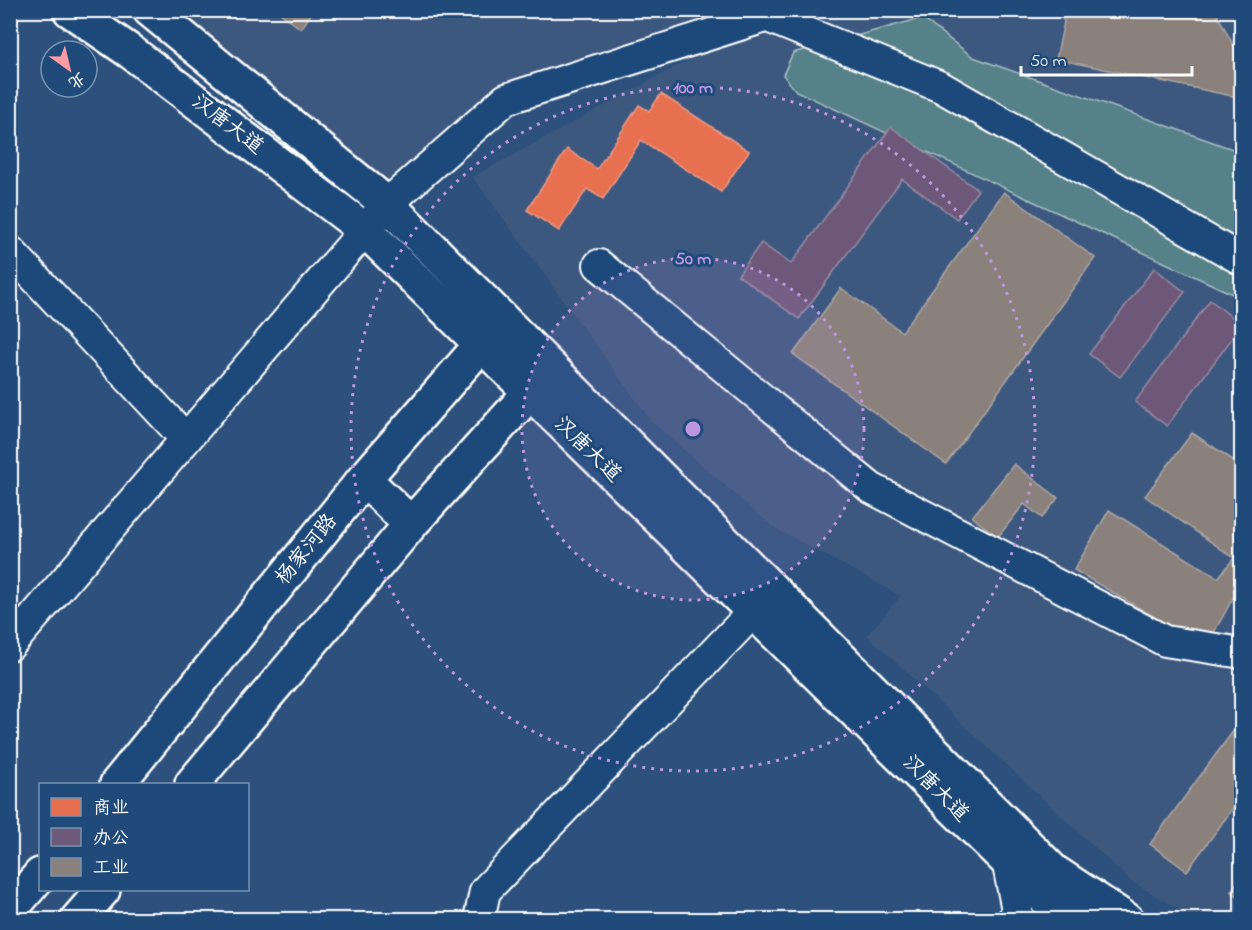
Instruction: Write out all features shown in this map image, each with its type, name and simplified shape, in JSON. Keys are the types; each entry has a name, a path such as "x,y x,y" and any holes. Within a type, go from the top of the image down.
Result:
{"main road":[{"name":"汉唐大道","path":"70,10 131,52 365,230 480,347 754,611 1046,899 1078,920"},
{"name":"汉唐大道","path":"150,10 387,204 1053,871 1127,920"},
{"name":"杨家河路","path":"118,783 364,479 502,320"},
{"path":"193,783 411,524 551,368"},
{"path":"364,479 411,524"},
{"path":"10,910 39,876"},
{"path":"77,920 101,891"}],"street":[{"path":"10,645 387,204 507,99 778,14 941,87 1242,260"},
{"path":"10,251 186,439"},
{"path":"599,265 871,488 1165,641 1242,653"},
{"path":"479,920 485,891 754,611"},
{"path":"1007,860 1017,910 1013,920"}],"shaded area":[{"path":"150,11 1241,11 1241,919 1195,919 1131,881 867,635 901,596 773,527 652,422 473,177 764,19 507,99 382,198"}],"green space":[{"path":"922,18 973,57 1241,152 1241,298 796,91 783,75 793,53"}],"building: 商业":[{"path":"661,94 749,151 721,192 641,140 603,199 587,189 559,231 527,210 567,149 597,169 639,105 649,111"}],"building: 办公":[{"path":"891,127 978,190 957,219 902,179 799,319 738,275 761,243 791,264"},
{"path":"1154,268 1185,292 1120,377 1089,354"},
{"path":"1210,300 1242,325 1167,426 1135,402"}],"building: 工业":[{"path":"276,10 314,10 301,29"},
{"path":"1059,10 1215,10 1242,62 1242,98 1056,59 1064,22"},
{"path":"1004,192 1095,258 946,464 793,354 841,288 902,332"},
{"path":"1192,433 1242,466 1242,592 1238,589 1206,647 1074,570 1109,510 1218,578 1234,558 1145,496"},
{"path":"1014,464 1058,498 1042,518 1024,504 998,537 972,517"},
{"path":"1242,719 1242,796 1187,871 1150,844"},
{"path":"1242,875 1242,899 1231,891"}]}
